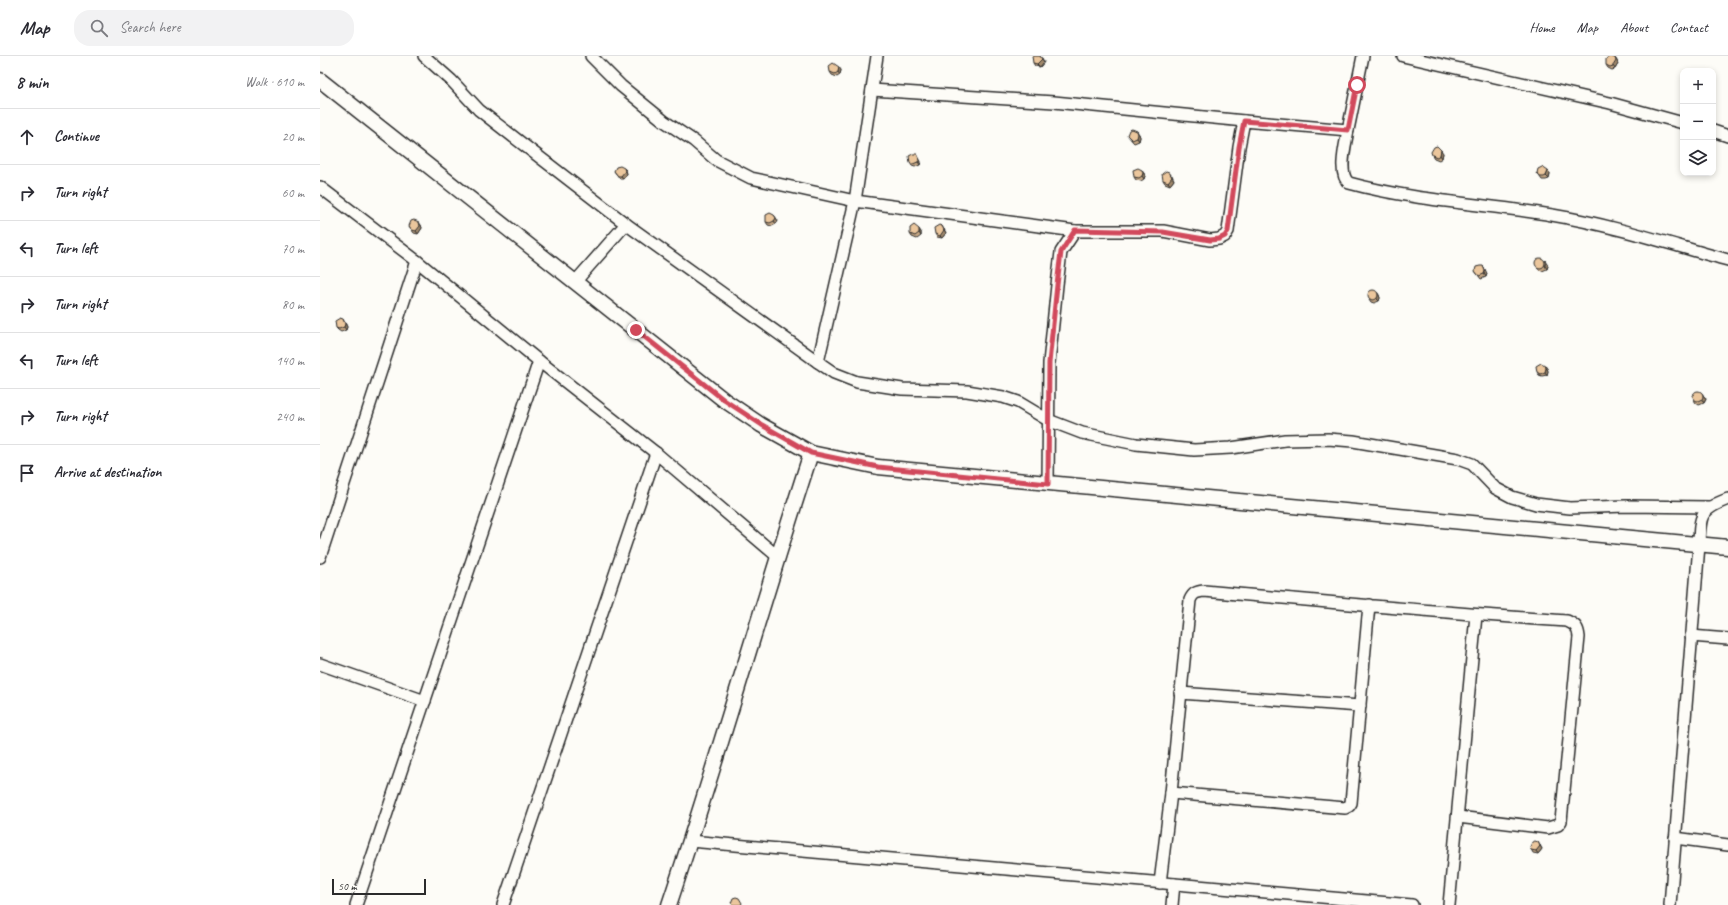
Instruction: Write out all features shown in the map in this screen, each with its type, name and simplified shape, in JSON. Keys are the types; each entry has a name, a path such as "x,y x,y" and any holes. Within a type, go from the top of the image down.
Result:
{"street":[{"path":"424,56 479,110 626,224 834,373 857,382 902,389 967,391 1003,397 1018,402 1048,420 1082,433 1136,444 1194,450 1231,448 1285,440 1328,439 1353,441 1458,459 1472,464 1495,488 1512,497 1536,504 1570,508 1626,506 1708,507 1728,499"},
{"path":"592,56 621,86 647,108 722,164 751,178 855,201 1075,230 1163,232 1210,240 1219,239 1225,236 1228,231 1239,147 1244,121"},
{"path":"818,362 855,201 877,56"},
{"path":"1363,56 1348,130 1343,172 1345,179 1349,183 1397,193 1554,216 1613,229 1728,260"},
{"path":"1402,56 1610,103 1680,122"},
{"path":"320,80 724,400 762,425 811,453 878,467 1728,547"},
{"path":"872,90 1054,102 1348,130"},
{"path":"1716,133 1728,136"},
{"path":"320,188 417,261 656,453 778,556"},
{"path":"575,282 626,224"},
{"path":"1048,484 1049,363 1061,252 1075,230"},
{"path":"320,558 417,261"},
{"path":"356,905 539,360"},
{"path":"503,905 656,453"},
{"path":"669,905 811,453"},
{"path":"1670,905 1700,523 1708,507"},
{"path":"1160,883 1171,793 1190,600 1193,594 1198,592 1204,591 1476,615 1568,621 1577,626 1579,632 1578,652 1563,815 1558,825 1548,828 1458,817"},
{"path":"1171,793 1345,808 1349,806 1351,803 1369,606"},
{"path":"1449,905 1476,615"},
{"path":"1691,636 1728,639"},
{"path":"320,664 425,701"},
{"path":"1180,693 1360,706"},
{"path":"1675,838 1728,845"},
{"path":"690,841 1412,905"},
{"path":"1172,905 1174,884"}],"building":[{"path":"1032,56 1040,56 1042,59 1037,64 1033,63"},
{"path":"1610,56 1615,58 1616,61 1613,66 1610,67 1606,65 1606,59"},
{"path":"833,63 839,67 838,72 835,74 830,72 829,66"},
{"path":"1132,129 1137,131 1138,134 1137,138 1132,140 1127,135 1129,130"},
{"path":"1437,146 1441,150 1440,155 1437,157 1432,155 1431,152 1434,147"},
{"path":"917,154 919,159 918,162 913,164 910,163 909,156"},
{"path":"620,166 624,168 625,171 621,176 618,176 614,171 616,167"},
{"path":"1542,167 1548,171 1546,176 1540,177 1537,173 1538,169"},
{"path":"1138,168 1142,170 1143,173 1139,178 1134,177 1133,170"},
{"path":"1166,171 1169,172 1172,177 1168,182 1163,180 1162,174"},
{"path":"770,213 776,218 770,223 766,222 766,215"},
{"path":"414,220 419,222 420,226 416,231 412,230 409,226 411,221"},
{"path":"914,225 919,229 919,233 915,236 910,234 910,228"},
{"path":"939,225 942,226 944,230 940,236 935,234 934,228"},
{"path":"1538,258 1542,258 1544,259 1544,267 1538,268 1535,265 1535,261"},
{"path":"1483,266 1485,271 1484,274 1479,276 1475,271 1476,267"},
{"path":"1371,290 1375,290 1377,291 1377,299 1371,300 1368,297 1368,293"},
{"path":"340,318 343,319 345,324 344,327 339,329 336,328 335,321"},
{"path":"1541,363 1545,365 1546,368 1545,372 1540,374 1537,372 1536,366"},
{"path":"1696,391 1700,391 1702,392 1702,400 1696,401 1693,398 1693,394"},
{"path":"1532,842 1538,842 1540,846 1536,851 1531,850 1530,847"},
{"path":"733,898 739,898 742,903 741,905 733,905 731,903"}],"route":[{"path":"636,330 724,400 789,442 811,453 878,467 1048,484 1049,363 1057,285 1061,252 1075,230 1144,230 1210,240 1219,239 1225,236 1228,231 1239,147 1244,121 1348,130 1357,85"}]}
